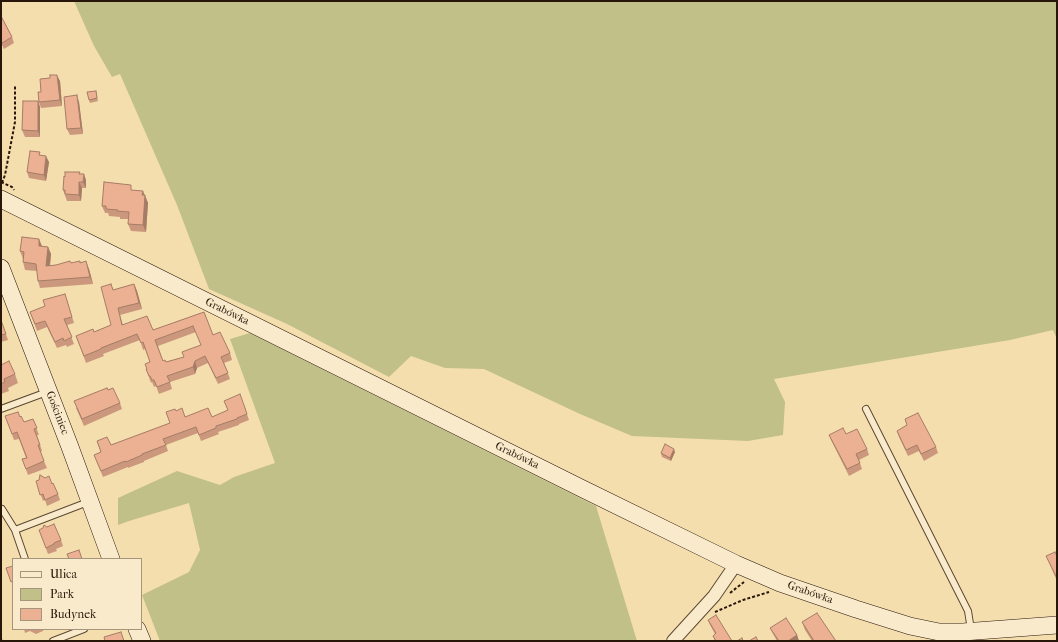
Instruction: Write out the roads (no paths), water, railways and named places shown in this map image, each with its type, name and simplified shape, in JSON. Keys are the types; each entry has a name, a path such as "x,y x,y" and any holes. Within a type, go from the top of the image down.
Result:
{"street":[{"name":"Grabówka","path":"1,199 502,449 736,564 780,583 910,626 939,632 972,632 1057,625"},
{"name":"Gościniec","path":"1,268 111,558"},
{"path":"673,641 714,596 736,564"},
{"path":"138,630 142,641"}],"lane":[{"path":"1,410 48,391"},
{"path":"866,409 968,611 972,632"},
{"path":"15,530 89,502"},
{"path":"2,509 15,530 25,558"},
{"path":"53,641 81,630"}]}
